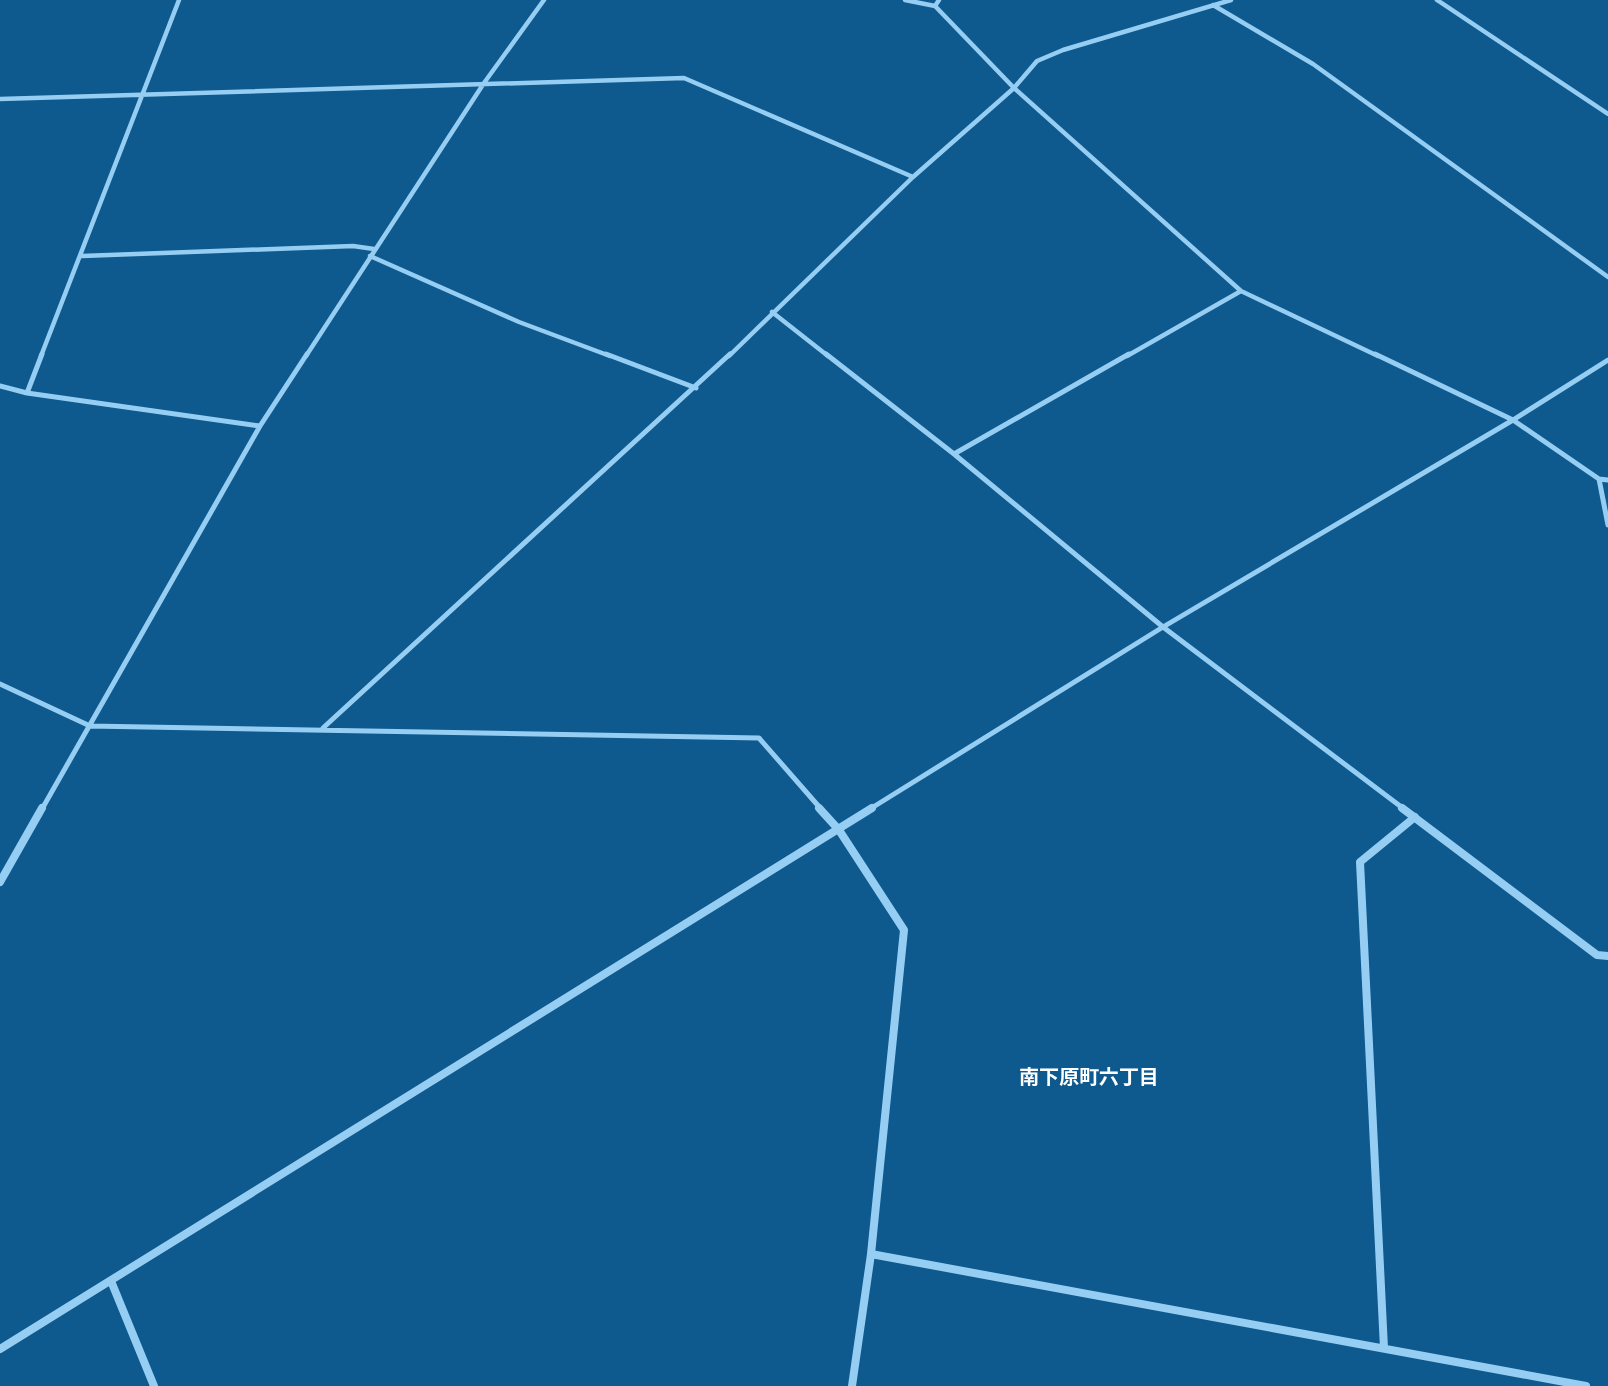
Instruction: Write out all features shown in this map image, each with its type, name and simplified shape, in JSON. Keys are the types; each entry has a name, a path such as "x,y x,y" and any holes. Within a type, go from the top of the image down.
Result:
{"street":[{"path":"27,393 180,0"},
{"path":"0,882 260,426 484,83 544,0"},
{"path":"905,0 935,6 1014,88 1241,291 1513,420 1599,479 1608,480"},
{"path":"935,6 939,0"},
{"path":"323,729 696,388 913,177 1014,88 1037,61 1063,50 1231,0"},
{"path":"1437,0 1608,114"},
{"path":"1213,5 1313,64 1608,277"},
{"path":"0,99 684,78 913,177"},
{"path":"82,256 353,246 374,249"},
{"path":"370,256 519,322 696,388"},
{"path":"954,454 1241,291"},
{"path":"772,312 954,454 1163,627 1598,955 1608,956"},
{"path":"0,1349 1163,627 1513,420 1608,360"},
{"path":"0,386 27,393 260,426"},
{"path":"1599,479 1608,525"},
{"path":"0,684 90,726 759,738 839,830 903,930 872,1254 852,1386"},
{"path":"1384,1348 1360,862 1415,817"},
{"path":"872,1254 1586,1386"},
{"path":"111,1281 154,1386"}],"district":[{"name":"南下原町六丁目","path":"1089,1077"}]}
